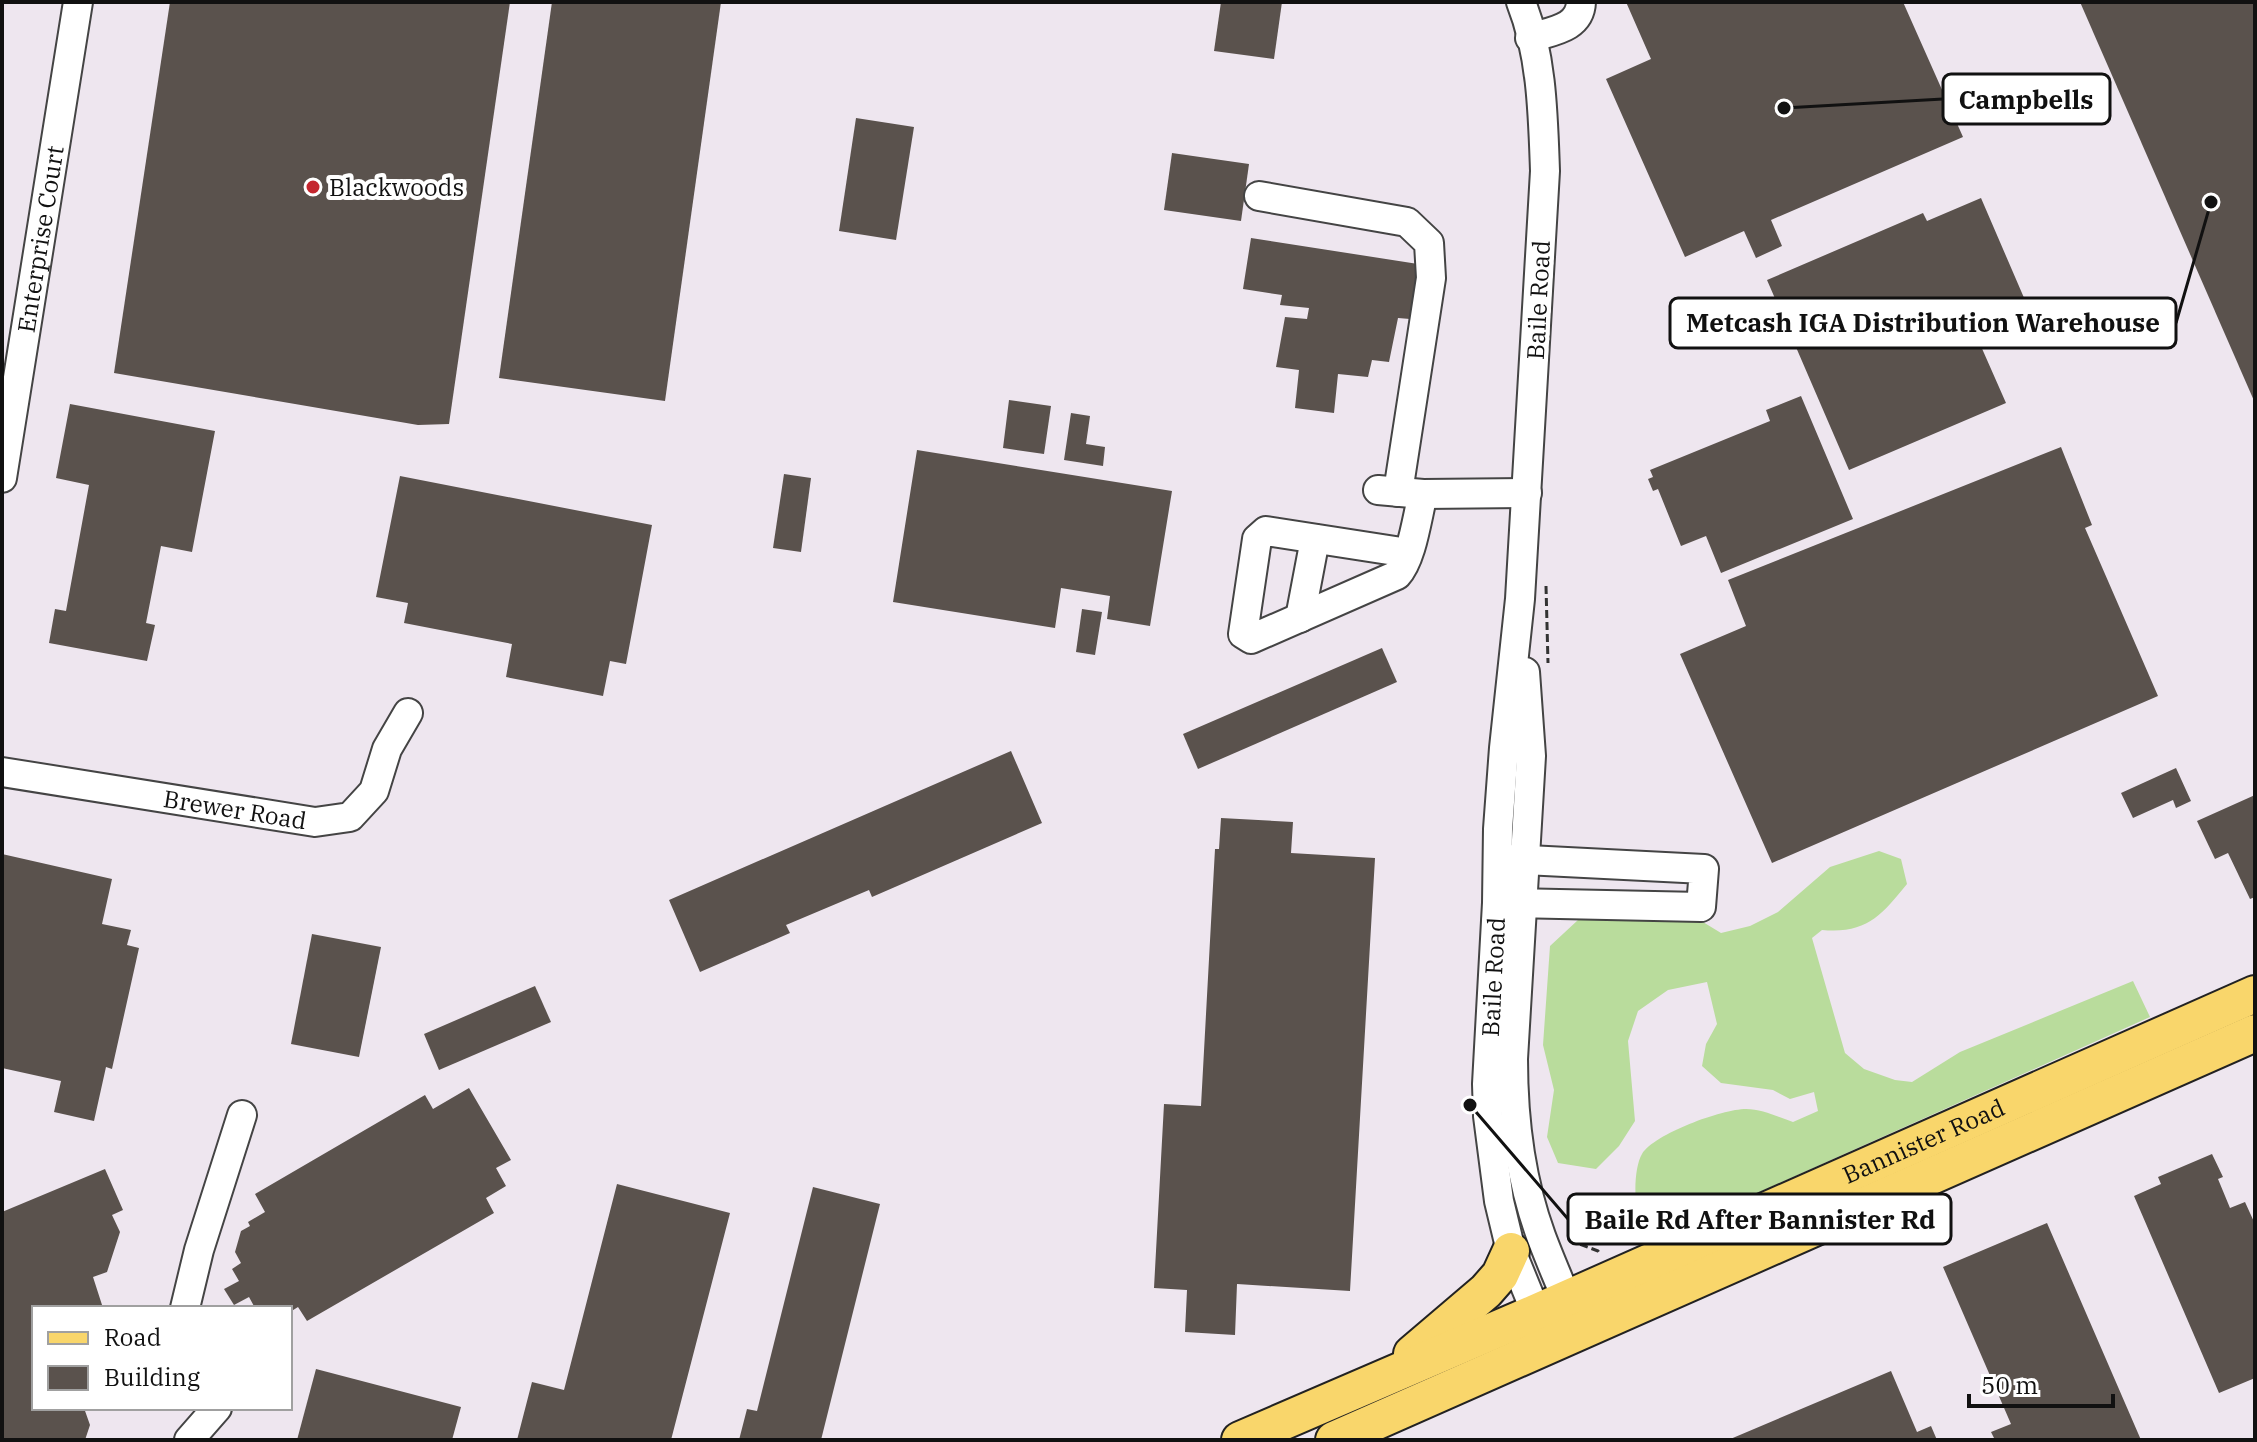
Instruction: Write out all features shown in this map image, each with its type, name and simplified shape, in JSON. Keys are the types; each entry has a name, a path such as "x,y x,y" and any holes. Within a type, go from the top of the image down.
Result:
{"main road":[{"name":"Bannister Road","path":"1240,1440 2255,994"},
{"name":"Bannister Road","path":"1334,1440 2255,1033"},
{"path":"1387,1376 1486,1291 1500,1275 1511,1251"}],"street":[{"name":"Enterprise Court","path":"2,478 78,2"},
{"name":"Baile Road","path":"1521,2 1537,62 1545,171 1520,599 1504,748 1512,859 1510,903 1488,1116 1499,1201 1511,1251 1550,1305"},
{"path":"1530,38 1570,25 1578,17 1581,2"},
{"path":"1259,196 1397,218 1418,230 1429,243 1431,278 1400,492 1408,553 1404,566 1397,575 1251,639 1243,634 1257,539 1266,531 1408,553"},
{"path":"1400,492 1527,493"},
{"path":"1300,618 1315,539"},
{"name":"Brewer Road","path":"2,772 315,822 350,817 374,791 387,749 408,713"},
{"path":"1510,903 1701,907 1704,869 1512,859"},
{"path":"1648,905 1651,866"},
{"name":"Baile Road","path":"1510,903 1513,1108 1550,1305 1564,1340"},
{"path":"185,1306 199,1250 242,1115"},
{"path":"189,1440 214,1410"}],"path":[{"path":"1546,577 1548,668"},
{"path":"1567,1239 1598,1251 1602,1256"}],"shaded area":[{"path":"2,2 2255,2 2255,1440 2,1440"}],"green space":[{"path":"1879,851 1901,859 1907,884 1880,914 1861,926 1822,930 1812,938 1845,1053 1864,1069 1895,1080 1912,1082 1960,1052 2133,981 2150,1017 1657,1238 1643,1226 1636,1201 1639,1161 1649,1146 1690,1124 1735,1110 1758,1110 1793,1122 1818,1111 1814,1092 1790,1099 1773,1090 1721,1083 1702,1066 1706,1044 1717,1024 1707,982 1668,990 1638,1011 1628,1041 1635,1121 1619,1146 1596,1169 1558,1163 1547,1137 1554,1090 1543,1045 1550,946 1578,920 1613,911 1698,919 1721,933 1750,926 1778,912 1830,867"}],"building":[{"name":"Blackwoods","path":"170,2 510,2 449,424 418,425 114,373"},
{"path":"552,2 721,2 665,401 499,378"},
{"path":"1221,2 1282,2 1274,59 1214,51"},
{"path":"1626,2 1903,2 1963,137 1771,220 1782,246 1756,258 1744,231 1685,257 1606,79 1651,59"},
{"path":"2080,2 2255,2 2255,403"},
{"path":"856,118 914,127 896,240 839,231"},
{"path":"1172,153 1249,164 1241,221 1164,210"},
{"path":"1981,198 2034,321 1980,344 2006,403 1849,470 1767,280 1923,213 1927,221"},
{"path":"1251,238 1418,264 1410,319 1398,318 1389,362 1372,360 1368,377 1338,374 1334,413 1295,408 1299,370 1276,367 1285,317 1307,319 1309,308 1280,305 1282,295 1243,289"},
{"path":"1801,396 1853,519 1721,573 1706,536 1681,546 1658,489 1653,491 1648,479 1653,477 1650,470 1770,421 1766,410"},
{"path":"1009,400 1051,406 1044,454 1003,448"},
{"path":"70,404 215,431 192,552 161,546 146,623 155,625 147,661 49,643 55,609 66,611 89,485 56,478"},
{"path":"1071,413 1090,416 1086,444 1105,447 1103,466 1064,460"},
{"path":"2061,447 2092,525 2085,528 2158,696 1772,863 1680,654 1746,626 1728,580"},
{"path":"917,450 1172,491 1150,626 1107,619 1110,596 1061,588 1055,628 893,602"},
{"path":"784,474 811,478 801,552 773,548"},
{"path":"400,476 652,525 626,664 610,661 603,696 506,677 512,644 404,623 408,603 376,597"},
{"path":"1082,609 1102,612 1095,655 1076,652"},
{"path":"1382,648 1397,682 1198,769 1183,734"},
{"path":"1011,751 1042,823 872,897 869,890 786,925 790,933 700,972 669,900"},
{"path":"2176,768 2191,801 2176,808 2173,800 2133,818 2121,793"},
{"path":"2255,795 2255,897 2250,899 2228,853 2215,859 2197,821"},
{"path":"1221,818 1293,822 1291,853 1375,858 1350,1291 1237,1284 1235,1335 1185,1332 1187,1290 1154,1288 1164,1104 1201,1106 1215,849 1219,849"},
{"path":"2,854 112,879 102,924 131,930 127,945 139,948 112,1069 106,1067 94,1121 54,1112 61,1081 2,1068"},
{"path":"312,934 381,947 359,1057 291,1044"},
{"path":"535,986 551,1022 439,1070 424,1034"},
{"path":"469,1088 511,1160 496,1168 506,1186 486,1198 494,1213 307,1321 298,1307 292,1311 292,1306 254,1306 249,1297 234,1305 224,1289 239,1281 232,1269 241,1263 235,1252 241,1231 250,1226 248,1222 265,1212 255,1194 425,1095 433,1109"},
{"path":"2212,1154 2223,1177 2218,1179 2230,1208 2245,1202 2255,1224 2255,1378 2219,1393 2134,1196 2161,1184 2158,1177"},
{"path":"105,1169 123,1210 112,1215 120,1232 107,1272 93,1277 102,1306 32,1306 32,1410 85,1410 90,1425 85,1440 2,1440 2,1212"},
{"path":"617,1184 730,1213 671,1440 517,1440 532,1382 564,1390"},
{"path":"813,1187 880,1204 821,1440 739,1440 747,1409 757,1411"},
{"path":"2047,1223 2141,1440 1995,1440 1991,1432 2011,1424 1943,1267"},
{"path":"316,1369 461,1407 452,1440 297,1440"},
{"path":"1891,1371 1917,1432 1931,1426 1937,1440 1728,1440"}],"place":[{"name":"Campbells","path":"1784,108"},
{"name":"Blackwoods","path":"313,187"},
{"name":"Metcash IGA Distribution Warehouse","path":"2211,202"},
{"name":"Baile Rd After Bannister Rd","path":"1470,1105"}]}
